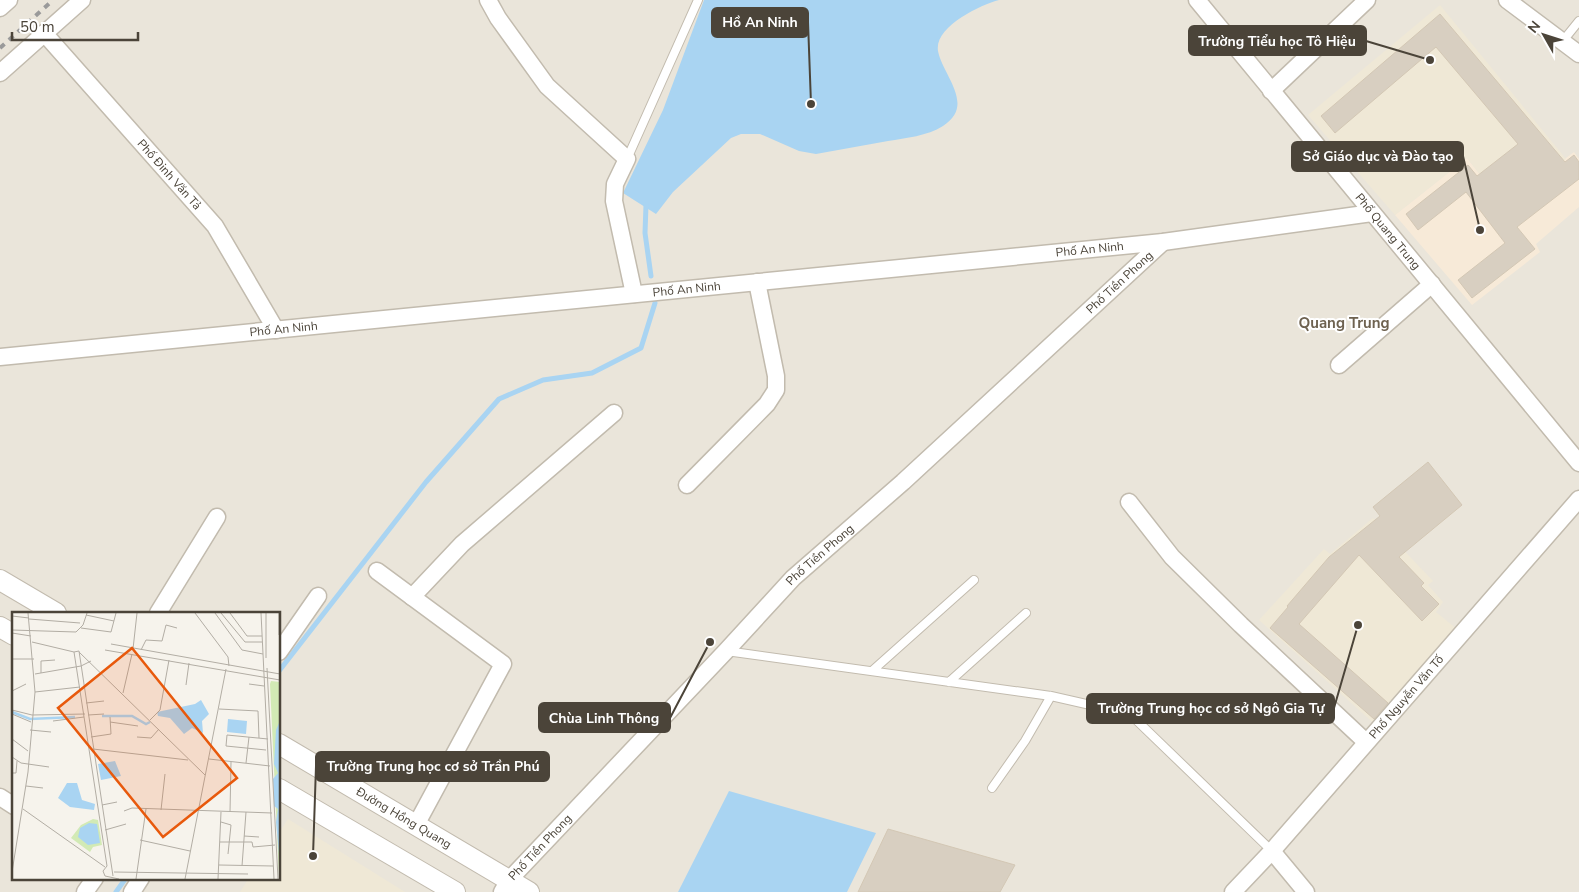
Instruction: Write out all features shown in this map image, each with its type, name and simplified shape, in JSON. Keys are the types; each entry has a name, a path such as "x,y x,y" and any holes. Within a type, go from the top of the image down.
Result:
{"street":[{"path":"0,8 9,0"},
{"path":"0,73 82,0"},
{"path":"488,0 498,18 547,86 627,159 615,184 614,201 634,294"},
{"name":"Phố Quang Trung","path":"1197,0 1579,463"},
{"path":"1271,91 1367,0"},
{"path":"1507,0 1579,54"},
{"name":"Phố Đinh Văn Tả","path":"44,33 215,226 276,330"},
{"name":"Phố An Ninh","path":"0,357 1163,242 1372,213"},
{"name":"Phố Tiền Phong","path":"505,886 793,578 903,482 1163,242"},
{"path":"687,486 767,404 776,390 776,376 757,282"},
{"path":"1340,365 1432,284"},
{"path":"412,596 462,544 614,414"},
{"name":"Phố Nguyễn Văn Tố","path":"1233,892 1272,850 1579,499"},
{"path":"1129,502 1154,535 1179,563 1241,625 1366,742"},
{"path":"159,612 217,517"},
{"path":"377,571 503,664 416,825"},
{"path":"0,580 54,612"},
{"path":"280,651 318,596"},
{"path":"0,627 12,634"},
{"name":"Đường Hồng Quang","path":"280,745 416,825 505,886 529,892"},
{"path":"280,790 455,892"},
{"path":"0,797 12,805"},
{"path":"1272,850 1306,892"},
{"path":"84,892 93,880"},
{"path":"132,892 140,880"}],"lane":[{"path":"627,159 698,0"},
{"path":"1562,42 1579,21"},
{"path":"872,671 974,580"},
{"path":"949,682 1026,613"},
{"path":"726,651 1051,696 1130,714 1272,850"},
{"path":"992,788 1025,740 1051,696"}],"shaded area":[{"path":"0,0 1579,0 1579,892 0,892"},
{"path":"1440,5 1566,159 1504,205 1467,158 1395,215 1308,115"},
{"path":"1574,152 1579,159 1579,207 1536,244 1540,252 1472,305 1395,215 1467,158 1504,205"},
{"path":"1373,518 1433,581 1428,585 1443,602 1436,612 1458,630 1378,727 1259,620 1324,549 1330,554"},
{"path":"288,819 405,892 240,892 248,880 280,880 280,831"}],"water":[{"path":"704,0 999,0 960,18 943,34 939,42 938,51 941,61 955,90 957,100 957,109 952,118 943,126 916,136 816,154 799,151 760,134 741,134 731,138 673,192 656,214 623,193 663,110"},
{"path":"729,791 876,833 847,892 678,892"}],"building":[{"path":"1440,14 1565,162 1574,155 1579,162 1579,179 1517,227 1535,249 1472,298 1458,280 1505,243 1466,192 1418,230 1406,214 1468,165 1477,176 1518,144 1436,47 1335,133 1321,116"},
{"path":"1428,462 1462,505 1399,557 1424,583 1421,586 1439,604 1422,621 1359,555 1299,624 1388,703 1374,719 1270,628 1329,557 1380,516 1373,507"},
{"path":"888,829 1015,865 1000,892 858,892"}],"waterway":[{"path":"646,205 645,233 651,276"},
{"path":"280,670 426,482 499,399 543,380 592,373 641,348 655,303"},
{"path":"116,892 125,880"}],"railway":[{"path":"0,48 53,0"}],"place":[{"name":"Trường Tiểu học Tô Hiệu","path":"1430,60"},
{"name":"Hồ An Ninh","path":"811,104"},
{"name":"Sở Giáo dục và Đào tạo","path":"1480,230"},
{"name":"Trường Trung học cơ sở Ngô Gia Tự","path":"1358,625"},
{"name":"Chùa Linh Thông","path":"710,642"},
{"name":"Trường Trung học cơ sở Trần Phú","path":"313,856"}],"district":[{"name":"Quang Trung","path":"1344,323"}]}
